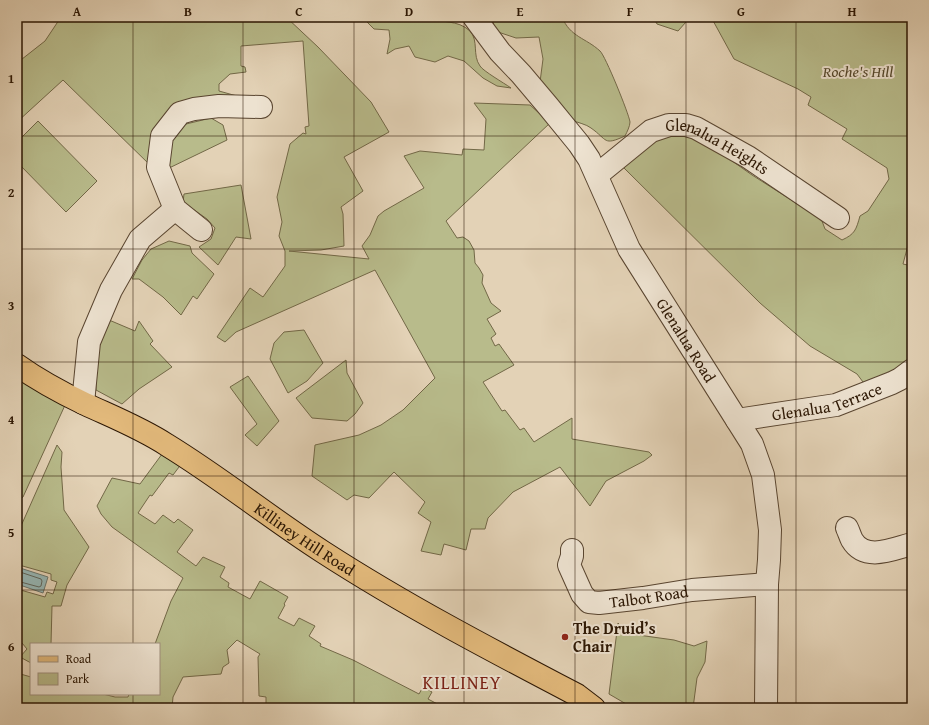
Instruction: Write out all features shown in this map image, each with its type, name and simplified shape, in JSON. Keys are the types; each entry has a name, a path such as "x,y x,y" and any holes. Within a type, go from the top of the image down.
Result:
{"main road":[{"name":"Killiney Hill Road","path":"17,365 31,375 83,403 145,432 166,444 212,474 323,553 410,605 577,695 594,708"}],"street":[{"name":"Glenalua Road","path":"474,17 500,52 521,74 579,144 589,159 629,249 752,444 764,477 770,530 767,584 766,708"},
{"path":"201,230 175,209 158,167 162,136 180,113 194,109 219,106 261,107"},
{"name":"Glenalua Heights","path":"597,175 651,131 669,125 686,125 696,128 748,157 838,218"},
{"path":"83,403 89,342 111,290 140,239 175,209"},
{"name":"Glenalua Terrace","path":"737,420 836,405 892,383 912,370"},
{"path":"847,528 852,540 863,550 874,553 912,544"},
{"name":"Talbot Road","path":"572,550 572,556 568,566 582,594 589,602 599,603 692,590 767,584"}],"green space":[{"path":"61,17 286,17 318,47 371,102 389,132 344,157 363,191 341,207 343,214 344,246 321,250 289,251 369,259 362,246 370,235 378,216 424,188 404,156 420,151 462,155 463,149 484,150 486,119 474,103 530,105 550,123 446,221 457,238 463,237 469,241 474,250 475,263 483,275 482,283 491,303 501,311 487,319 496,334 491,338 495,346 499,344 514,365 483,382 502,411 505,410 520,430 524,428 534,442 572,418 572,439 649,452 652,455 644,461 606,481 590,506 560,467 513,492 488,518 485,529 471,529 466,550 444,544 441,555 421,551 431,522 418,513 425,502 394,472 369,498 354,495 347,500 312,476 315,445 359,435 381,425 403,410 435,378 375,270 236,332 225,342 217,337 250,288 263,297 285,266 285,251 279,236 282,222 277,197 290,144 303,133 306,134 305,127 309,126 303,41 241,46 241,66 245,67 246,72 230,74 219,84 219,91 244,98 194,104 151,166 63,80 17,122 17,63 45,41"},
{"path":"365,17 429,17 465,27 473,35 476,57 480,66 489,74 511,88 497,86 483,78 464,61 448,56 435,62 415,57 409,46 395,49 387,54 390,39 389,30 374,29 365,20"},
{"path":"492,17 562,17 569,29 600,51 611,73 629,117 630,124 625,136 609,141 589,127 572,120 540,82 543,59 539,37 516,38 495,31"},
{"path":"653,17 683,17 686,22 678,31 657,24"},
{"name":"Roche's Hill","path":"711,17 912,17 912,217 909,219 912,230 903,264 912,266 912,366 866,386 857,374 810,346 760,303 623,167 664,133 701,139 752,175 818,217 822,221 825,229 842,240 850,236 854,231 860,216 868,211 889,179 887,168 842,139 847,129 808,105 811,97 798,89 734,59"},
{"path":"211,118 223,125 227,140 165,170 171,139 186,124"},
{"path":"38,121 97,181 66,212 17,162 17,142"},
{"path":"241,185 251,239 236,237 218,265 199,247 211,239 215,228 207,219 183,202 184,194"},
{"path":"169,241 190,246 192,253 214,274 197,299 193,296 181,315 163,297 139,279 132,279 142,260 151,249"},
{"path":"109,320 135,331 139,321 153,341 150,344 172,367 139,389 122,404 96,390 98,350"},
{"path":"304,330 323,363 307,381 288,393 270,359 274,343 284,332"},
{"path":"346,360 347,373 363,403 355,414 347,421 312,418 296,398"},
{"path":"17,372 66,403 23,497 17,501"},
{"path":"248,376 279,421 257,446 245,435 257,424 230,387"},
{"path":"57,445 62,452 61,467 64,510 89,547 67,585 61,606 52,606 51,643 30,643 30,662 20,657 27,649 17,637 17,589 45,597 47,592 53,594 57,582 51,580 51,574 19,565 19,559 17,558 17,535"},
{"path":"165,450 182,463 173,475 169,473 152,496 150,495 138,513 155,524 163,515 174,523 178,519 193,530 177,552 196,566 203,557 225,567 220,577 229,583 228,587 250,599 260,581 288,597 278,618 294,626 299,618 315,626 309,636 321,644 320,646 353,660 419,694 423,687 432,692 428,699 445,708 266,708 266,697 259,696 258,657 260,654 237,640 227,650 229,663 223,667 221,674 183,677 173,697 172,708 17,708 17,673 30,677 30,695 107,695 115,697 128,697 129,695 160,695 160,643 155,643 171,601 183,578 112,527 101,514 97,506 112,478 140,484"},
{"path":"618,623 624,629 638,635 674,640 694,646 707,641 705,662 697,678 693,708 633,708 609,694"}],"water":[{"path":"17,567 48,577 43,593 17,584"}],"place":[{"name":"The Druid’s Chair","path":"565,637"}],"district":[{"name":"KILLINEY","path":"462,682"}]}
